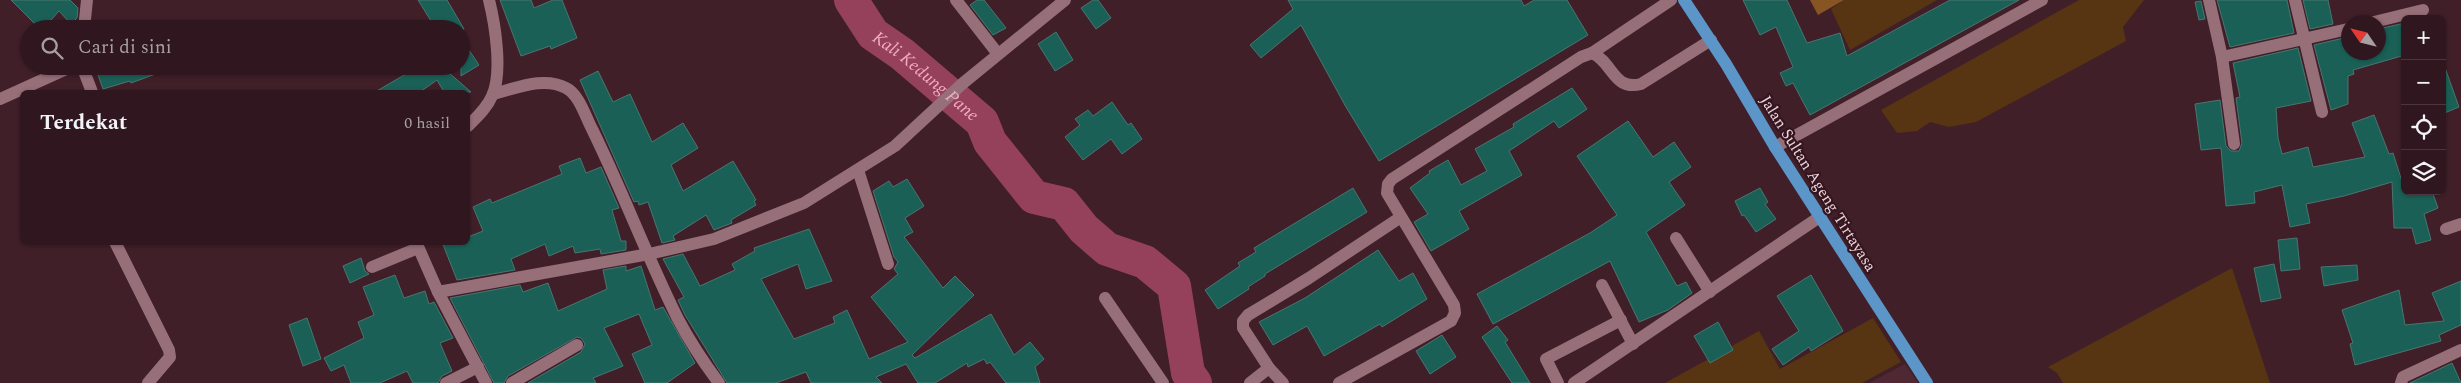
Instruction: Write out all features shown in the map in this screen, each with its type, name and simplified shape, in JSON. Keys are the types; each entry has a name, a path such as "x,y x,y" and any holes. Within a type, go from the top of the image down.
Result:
{"main road":[{"name":"Jalan Sultan Ageng Tirtayasa","path":"1684,0 1711,40 1775,147 1927,383"}],"street":[{"path":"470,124 484,109 493,94 497,66 495,25 489,0"},
{"path":"956,0 998,54"},
{"path":"438,292 650,254 730,235 804,203 895,146 962,84 1065,0"},
{"path":"1339,383 1451,321 1455,313 1454,305 1387,193 1388,184 1392,179 1581,57 1592,53 1671,0"},
{"path":"1775,147 2042,0"},
{"path":"2209,0 2222,57 2234,144"},
{"path":"2296,0 2322,112"},
{"path":"84,20 85,1"},
{"path":"2386,19 2423,10"},
{"path":"2222,57 2341,31"},
{"path":"1592,53 1600,56 1621,83 1631,87 1641,84 1711,40"},
{"path":"0,99 53,75"},
{"path":"85,75 91,90"},
{"path":"493,94 542,82 555,83 569,89 577,100 608,163 677,317 718,383"},
{"path":"858,170 888,264"},
{"path":"1574,383 1821,216"},
{"path":"1283,383 1268,368 1243,328 1243,321 1248,315 1309,278 1401,217"},
{"path":"2446,229 2461,224"},
{"path":"1676,238 1710,292"},
{"path":"116,245 169,350 170,357 148,383"},
{"path":"372,268 417,245 438,292 486,383"},
{"path":"1602,285 1633,344"},
{"path":"1105,298 1163,383"},
{"path":"1558,383 1546,359 1621,320"},
{"path":"512,383 577,345"},
{"path":"2402,383 2403,377 2461,350"},
{"path":"446,383 478,367"},
{"path":"1254,379 1268,368"}],"shaded area":[{"path":"1810,0 1844,0 1818,15"},
{"path":"1844,0 1937,0 1850,50 1831,9"},
{"path":"2079,0 2144,0 2123,27 2126,41 1976,122 1949,127 1930,122 1917,131 1897,133 1881,110"},
{"path":"2232,268 2270,383 2063,383 2057,373 2048,367"},
{"path":"1873,318 1901,362 1862,383 1665,383 1759,331 1780,369"},
{"path":"1905,364 1918,383 1869,383"}],"building":[{"path":"11,0 70,0 78,8 75,20 67,20 59,11 51,20 31,20"},
{"path":"418,0 447,0 459,20 430,20"},
{"path":"500,0 531,0 534,8 553,0 562,0 577,38 551,49 550,46 521,56"},
{"path":"977,0 984,0 1006,28 993,35 970,5"},
{"path":"1093,0 1098,0 1111,18 1096,29 1081,8"},
{"path":"1288,0 1521,0 1524,6 1534,0 1567,0 1588,35 1379,161 1346,107 1301,25 1261,58 1250,45 1293,9"},
{"path":"1743,0 1787,0 1807,43 1840,33 1847,56 1950,0 2019,0 1810,115 1793,83 1786,86 1780,73 1793,67 1776,27 1760,35"},
{"path":"2217,0 2287,0 2294,33 2230,47"},
{"path":"2303,0 2328,0 2333,24 2310,29"},
{"path":"2201,1 2205,19 2199,20 2195,2"},
{"path":"2401,24 2401,56 2353,70 2354,74 2348,76 2348,104 2331,110 2314,45 2341,39 2341,60 2386,60 2386,27"},
{"path":"1056,32 1073,60 1055,71 1038,44"},
{"path":"2298,48 2311,101 2276,108 2278,138 2282,154 2308,147 2313,167 2365,157 2352,123 2374,115 2389,154 2393,153 2401,178 2401,195 2433,195 2438,208 2424,214 2431,240 2416,244 2412,228 2394,228 2392,182 2344,196 2306,204 2310,223 2290,227 2282,185 2254,192 2255,203 2226,206 2221,148 2201,150 2195,104 2220,100 2226,146 2231,151 2239,151 2242,143 2236,98 2240,97 2233,63"},
{"path":"470,52 479,65 470,70"},
{"path":"598,71 613,102 630,94 652,142 683,123 698,148 671,165 683,191 733,161 756,200 754,201 756,205 731,220 732,223 714,230 706,215 673,236 675,240 662,243 648,202 639,205 638,201 634,202 580,80"},
{"path":"2446,71 2459,107 2446,112"},
{"path":"98,75 153,75 131,83 130,81 103,89"},
{"path":"404,75 451,75 469,90 443,90 437,80 423,90 378,90"},
{"path":"1572,88 1587,109 1559,128 1554,121 1509,151 1522,175 1459,211 1469,229 1431,251 1414,222 1428,214 1410,188 1430,173 1429,171 1448,160 1461,185 1487,171 1475,149 1514,127 1513,124"},
{"path":"1112,102 1128,125 1131,123 1142,139 1122,154 1111,139 1083,160 1065,137 1080,125 1075,119 1088,110 1093,116"},
{"path":"1628,121 1653,157 1674,142 1691,167 1669,182 1685,205 1646,232 1677,286 1686,282 1692,293 1668,310 1639,322 1610,261 1493,324 1477,294 1590,233 1617,215 1577,156"},
{"path":"580,158 586,173 601,167 619,208 612,210 621,241 626,241 626,250 601,254 600,249 575,253 573,246 549,256 545,244 511,259 515,270 457,280 443,245 470,245 470,236 483,231 473,207 490,199 492,203 562,174 559,166"},
{"path":"907,179 924,206 905,218 913,232 904,237 943,288 955,276 974,295 912,355 915,358 991,314 1014,355 1030,342 1044,359 1035,367 1040,383 1006,383 990,362 987,364 984,359 968,367 967,363 935,383 918,383 906,364 876,377 882,383 811,383 806,372 776,383 727,383 685,315 678,300 684,297 663,259 683,254 700,286 735,270 732,264 755,251 754,248 809,229 832,281 806,289 798,264 761,279 794,339 835,323 833,317 847,310 869,359 908,342 871,297 898,274 894,269 898,262 894,257 873,191 889,181 893,187"},
{"path":"1353,188 1367,212 1265,274 1265,276 1248,287 1249,289 1218,309 1205,290 1240,266 1238,263 1256,252 1254,248"},
{"path":"1760,188 1768,202 1765,204 1776,219 1756,232 1744,215 1742,216 1735,201"},
{"path":"2297,238 2300,269 2281,271 2278,240"},
{"path":"1378,250 1399,281 1413,273 1427,299 1382,327 1380,324 1324,356 1307,326 1273,345 1259,322 1305,298"},
{"path":"361,258 365,271 369,274 350,283 343,266"},
{"path":"2274,264 2281,298 2261,302 2254,268"},
{"path":"2357,265 2358,280 2324,286 2321,267"},
{"path":"626,266 626,271 641,266 655,310 663,307 695,363 667,383 645,383 632,354 652,345 639,314 604,328 623,366 593,378 596,383 528,383 581,352 585,344 581,338 577,337 508,376 504,383 494,383 450,298 520,285 523,292 548,283 558,311 607,289 603,270"},
{"path":"395,275 404,298 425,291 429,304 434,302 453,338 440,343 452,371 442,376 438,383 413,383 407,371 380,383 351,383 344,365 331,371 324,358 364,338 358,322 374,315 363,287"},
{"path":"1811,275 1843,331 1811,351 1809,347 1783,365 1772,349 1799,331 1777,296"},
{"path":"2461,281 2461,325 2439,335 2441,341 2355,365 2350,344 2353,343 2342,310 2399,290 2405,325 2444,321 2432,293"},
{"path":"307,318 321,359 303,366 289,325"},
{"path":"1718,322 1733,350 1710,363 1694,336"},
{"path":"1497,326 1508,340 1505,342 1530,383 1512,383 1482,337"},
{"path":"1442,335 1456,357 1430,374 1416,351"},
{"path":"2452,363 2461,383 2410,383"}],"waterway":[{"name":"Kali Kedung Pane","path":"851,0 873,34 902,54 982,122 990,142 1034,197 1064,204 1084,229 1107,249 1145,262 1174,286 1188,373 1195,383"}]}
